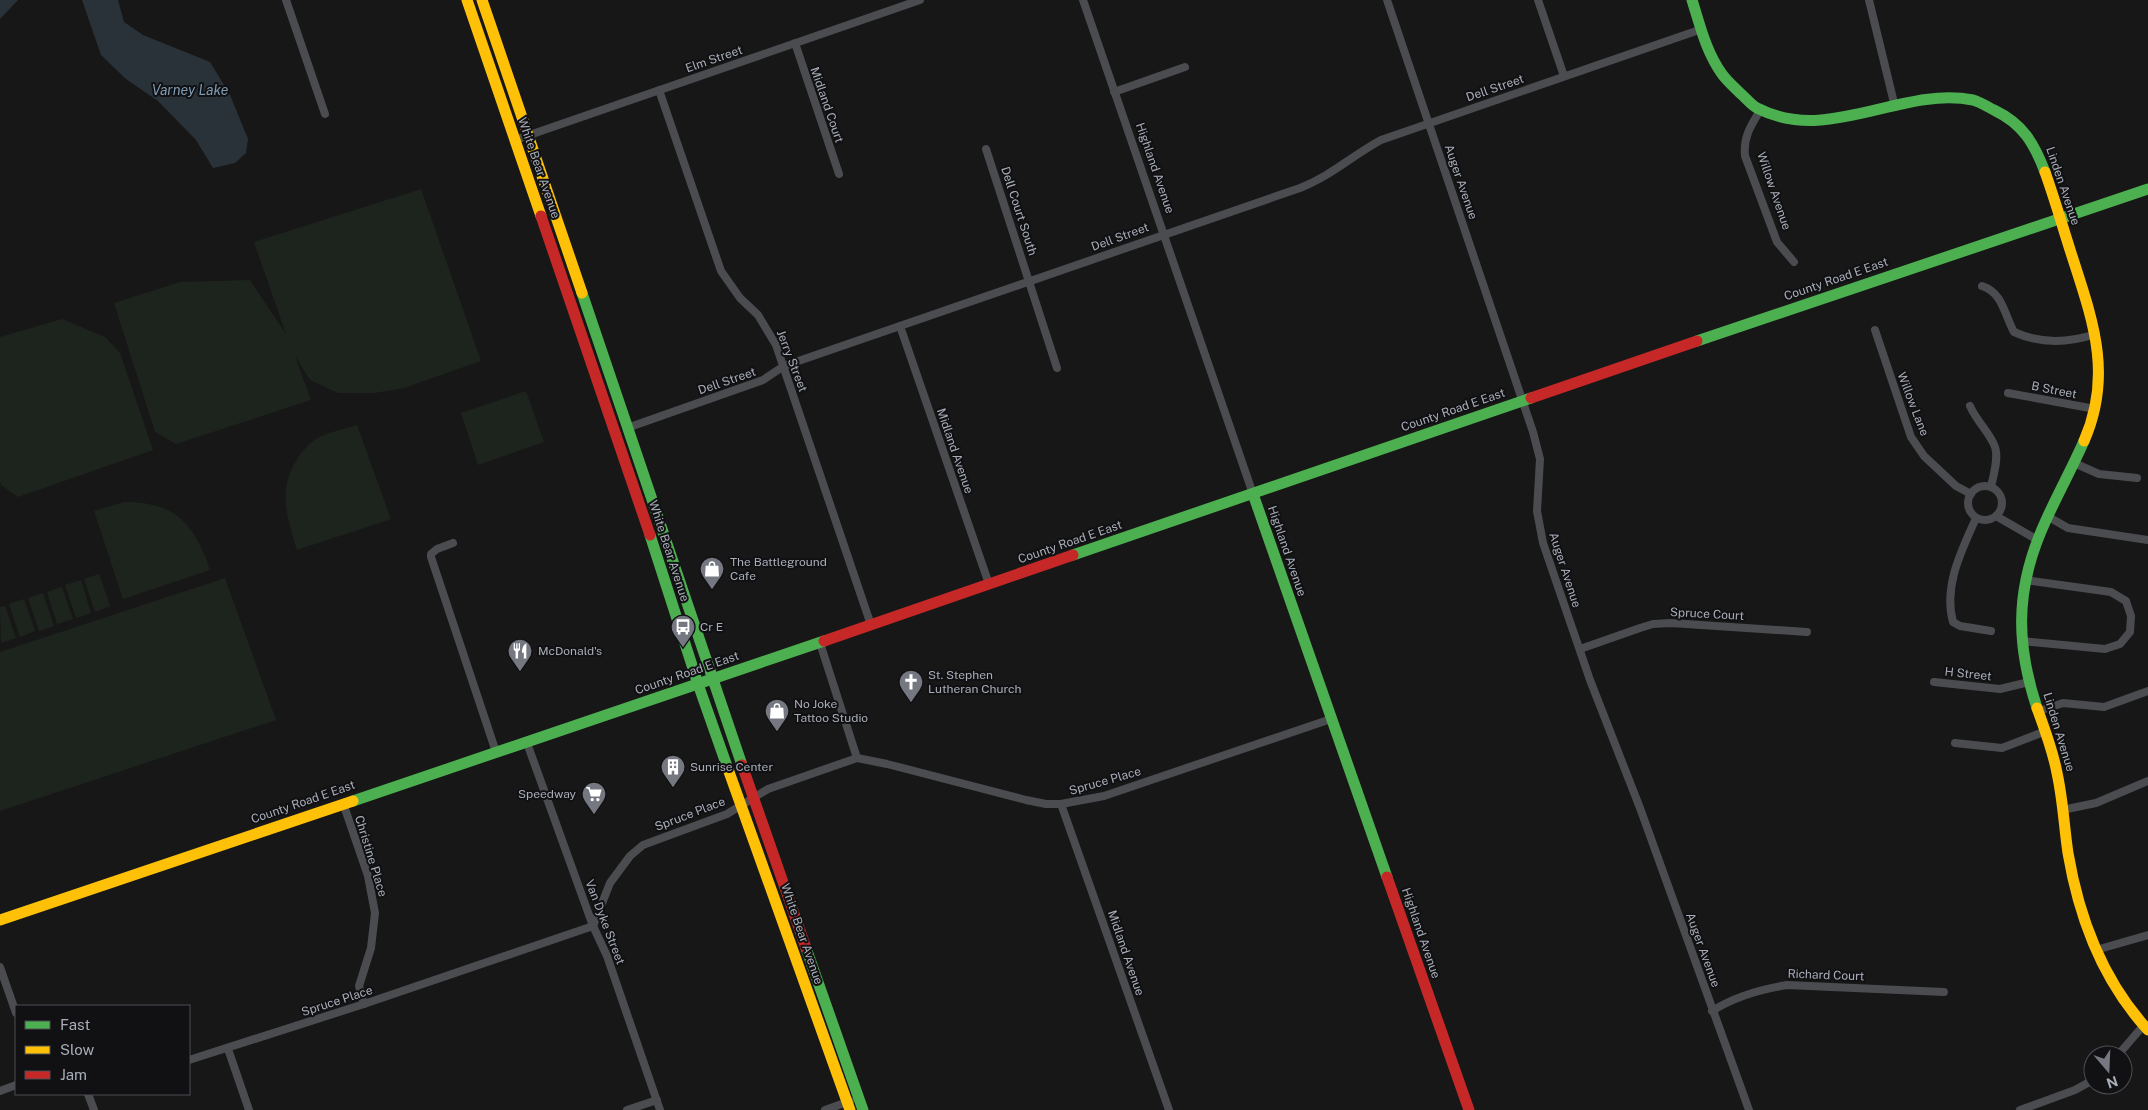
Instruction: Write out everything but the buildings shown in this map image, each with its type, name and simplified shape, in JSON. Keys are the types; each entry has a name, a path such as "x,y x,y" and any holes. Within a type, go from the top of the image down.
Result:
{"main road":[{"name":"White Bear Avenue","path":"467,0 616,432 698,684 848,1106"},
{"name":"White Bear Avenue","path":"482,0 753,797 863,1110"},
{"path":"1692,0 1709,51 1725,78 1735,90 1760,109"},
{"name":"Linden Avenue","path":"1760,109 1792,120 1810,122 1841,120 1928,99 1959,97 1982,102 2002,111 2026,134 2035,148 2060,218 2096,334 2100,364 2095,409 2090,427 2036,539 2025,580 2021,606 2022,641 2029,682 2058,775 2062,810 2076,886 2096,950 2109,980 2119,997 2146,1028"},
{"name":"County Road E East","path":"0,920 343,803 527,743 1523,400 2148,188"},
{"name":"Highland Avenue","path":"1252,494 1469,1110"}],"street":[{"path":"286,0 325,114"},
{"name":"Elm Street","path":"515,140 920,0"},
{"name":"Highland Avenue","path":"1083,0 1252,494"},
{"name":"Auger Avenue","path":"1387,0 1523,400 1540,459 1537,511 1543,543 1749,1110"},
{"path":"1538,0 1564,76"},
{"path":"1869,0 1895,106"},
{"name":"Dell Street","path":"627,428 763,380 784,366 1316,182 1382,140 1702,29"},
{"name":"Midland Court","path":"794,43 839,174"},
{"path":"1114,92 1185,67"},
{"name":"Jerry Street","path":"659,90 721,271 735,292 768,330 776,345 871,625"},
{"name":"Willow Avenue","path":"1760,109 1748,129 1744,144 1746,156 1777,242 1794,262"},
{"name":"Dell Court South","path":"986,149 1058,368"},
{"path":"1982,286 1992,289 2000,298 2014,332 2024,337 2060,342 2077,340 2096,334"},
{"name":"Midland Avenue","path":"900,326 989,584"},
{"name":"Willow Lane","path":"1875,330 1911,437 1924,456 1956,486 1970,494"},
{"name":"B Street","path":"2008,393 2095,409"},
{"path":"1970,406 1976,419 1996,449 1991,487"},
{"path":"2074,463 2099,474 2137,478"},
{"path":"1979,487 1991,487 2000,495 2002,508 1996,516 1988,520 1976,518 1968,507 1970,494 1979,487"},
{"path":"1996,516 2036,539"},
{"path":"2047,516 2068,528 2148,540"},
{"path":"1976,518 1953,574 1950,614 1952,622 1960,626 1991,631"},
{"path":"453,543 430,554 496,752"},
{"path":"2022,641 2105,649 2120,644 2130,632 2131,616 2126,601 2111,592 2025,580"},
{"name":"Spruce Court","path":"1580,649 1653,624 1671,623 1807,632"},
{"path":"820,643 857,758"},
{"name":"H Street","path":"1934,682 2000,689 2029,682"},
{"path":"2039,711 2063,703 2104,707 2148,691"},
{"name":"Spruce Place","path":"190,1060 364,1004 593,926 610,882 630,856 643,845 727,814 768,789 857,758 1026,800 1046,804 1062,804 1104,796 1331,719"},
{"path":"1956,743 2002,748 2046,732"},
{"name":"Van Dyke Street","path":"527,743 593,926 607,956 660,1110"},
{"path":"2062,810 2096,803 2148,781"},
{"name":"Christine Place","path":"343,803 370,885 375,913 371,948 359,986 364,1004"},
{"name":"Midland Avenue","path":"1062,804 1168,1110"},
{"path":"2096,950 2148,935"},
{"path":"0,967 15,1010"},
{"name":"Richard Court","path":"1712,1011 1723,1004 1787,984 1944,992"},
{"path":"2128,1045 2146,1028"},
{"path":"228,1049 249,1110"},
{"path":"0,1090 15,1085"},
{"path":"2020,1110 2069,1093 2083,1085"},
{"path":"88,1095 94,1110"},
{"path":"825,1110 848,1106 859,1098"},
{"path":"627,1110 656,1100"}],"shaded area":[{"path":"421,189 481,361 404,388 375,393 338,393 310,380 295,356 311,400 176,444 155,432 114,303 180,282 250,280 286,334 254,242"},
{"path":"62,319 105,337 120,353 153,450 18,497 1,485 0,481 0,337"},
{"path":"526,391 544,442 478,465 461,413"},
{"path":"357,425 391,519 297,550 287,515 286,503 288,481 292,470 302,453 316,439"},
{"path":"124,502 157,506 180,518 197,540 210,570 123,599 94,511"},
{"path":"99,574 110,606 95,612 84,579"},
{"path":"225,578 276,720 0,811 0,652"},
{"path":"81,580 91,613 76,618 65,585"},
{"path":"62,587 73,619 57,624 47,592"},
{"path":"43,593 54,626 39,631 28,598"},
{"path":"24,599 35,631 20,637 9,604"},
{"path":"5,606 16,638 1,643 0,607"}],"water":[{"path":"0,0 18,0 0,19"},
{"name":"Varney Lake","path":"82,0 118,0 124,22 143,35 210,62 230,95 248,139 246,153 235,163 213,168 196,140 158,101 126,79 101,55"}],"traffic: fast":[{"path":"1692,0 1704,38 1716,66 1728,82 1757,108 1784,118 1811,120 1838,118 1919,101 1946,98 1973,100 2004,115 2020,128 2032,143 2045,172"},
{"path":"1697,341 2148,189"},
{"path":"582,293 742,765"},
{"path":"1073,555 1531,398"},
{"path":"2037,708 2030,686 2023,642 2022,621 2026,578 2032,556 2050,510 2084,441"},
{"path":"1253,494 1387,877"},
{"path":"650,535 698,684 728,769"},
{"path":"353,801 824,641"},
{"path":"806,948 863,1110"}],"traffic: slow":[{"path":"467,0 541,216"},
{"path":"482,0 582,293"},
{"path":"2045,172 2087,303 2097,348 2097,393 2093,417 2084,441"},
{"path":"2037,708 2055,765 2061,793 2068,853 2086,924 2105,969 2132,1011 2148,1030"},
{"path":"728,769 850,1110"},
{"path":"0,920 353,801"}],"traffic: jam":[{"path":"541,216 650,535"},
{"path":"1531,398 1697,341"},
{"path":"824,641 1073,555"},
{"path":"742,765 806,948"},
{"path":"1387,877 1469,1110"}],"place":[{"name":"The Battleground Cafe","path":"712,590"},
{"name":"Cr E","path":"683,648"},
{"name":"McDonald's","path":"520,672"},
{"name":"St. Stephen Lutheran Church","path":"911,703"},
{"name":"No Joke Tattoo Studio","path":"777,732"},
{"name":"Sunrise Center","path":"673,788"},
{"name":"Speedway","path":"594,815"}]}
